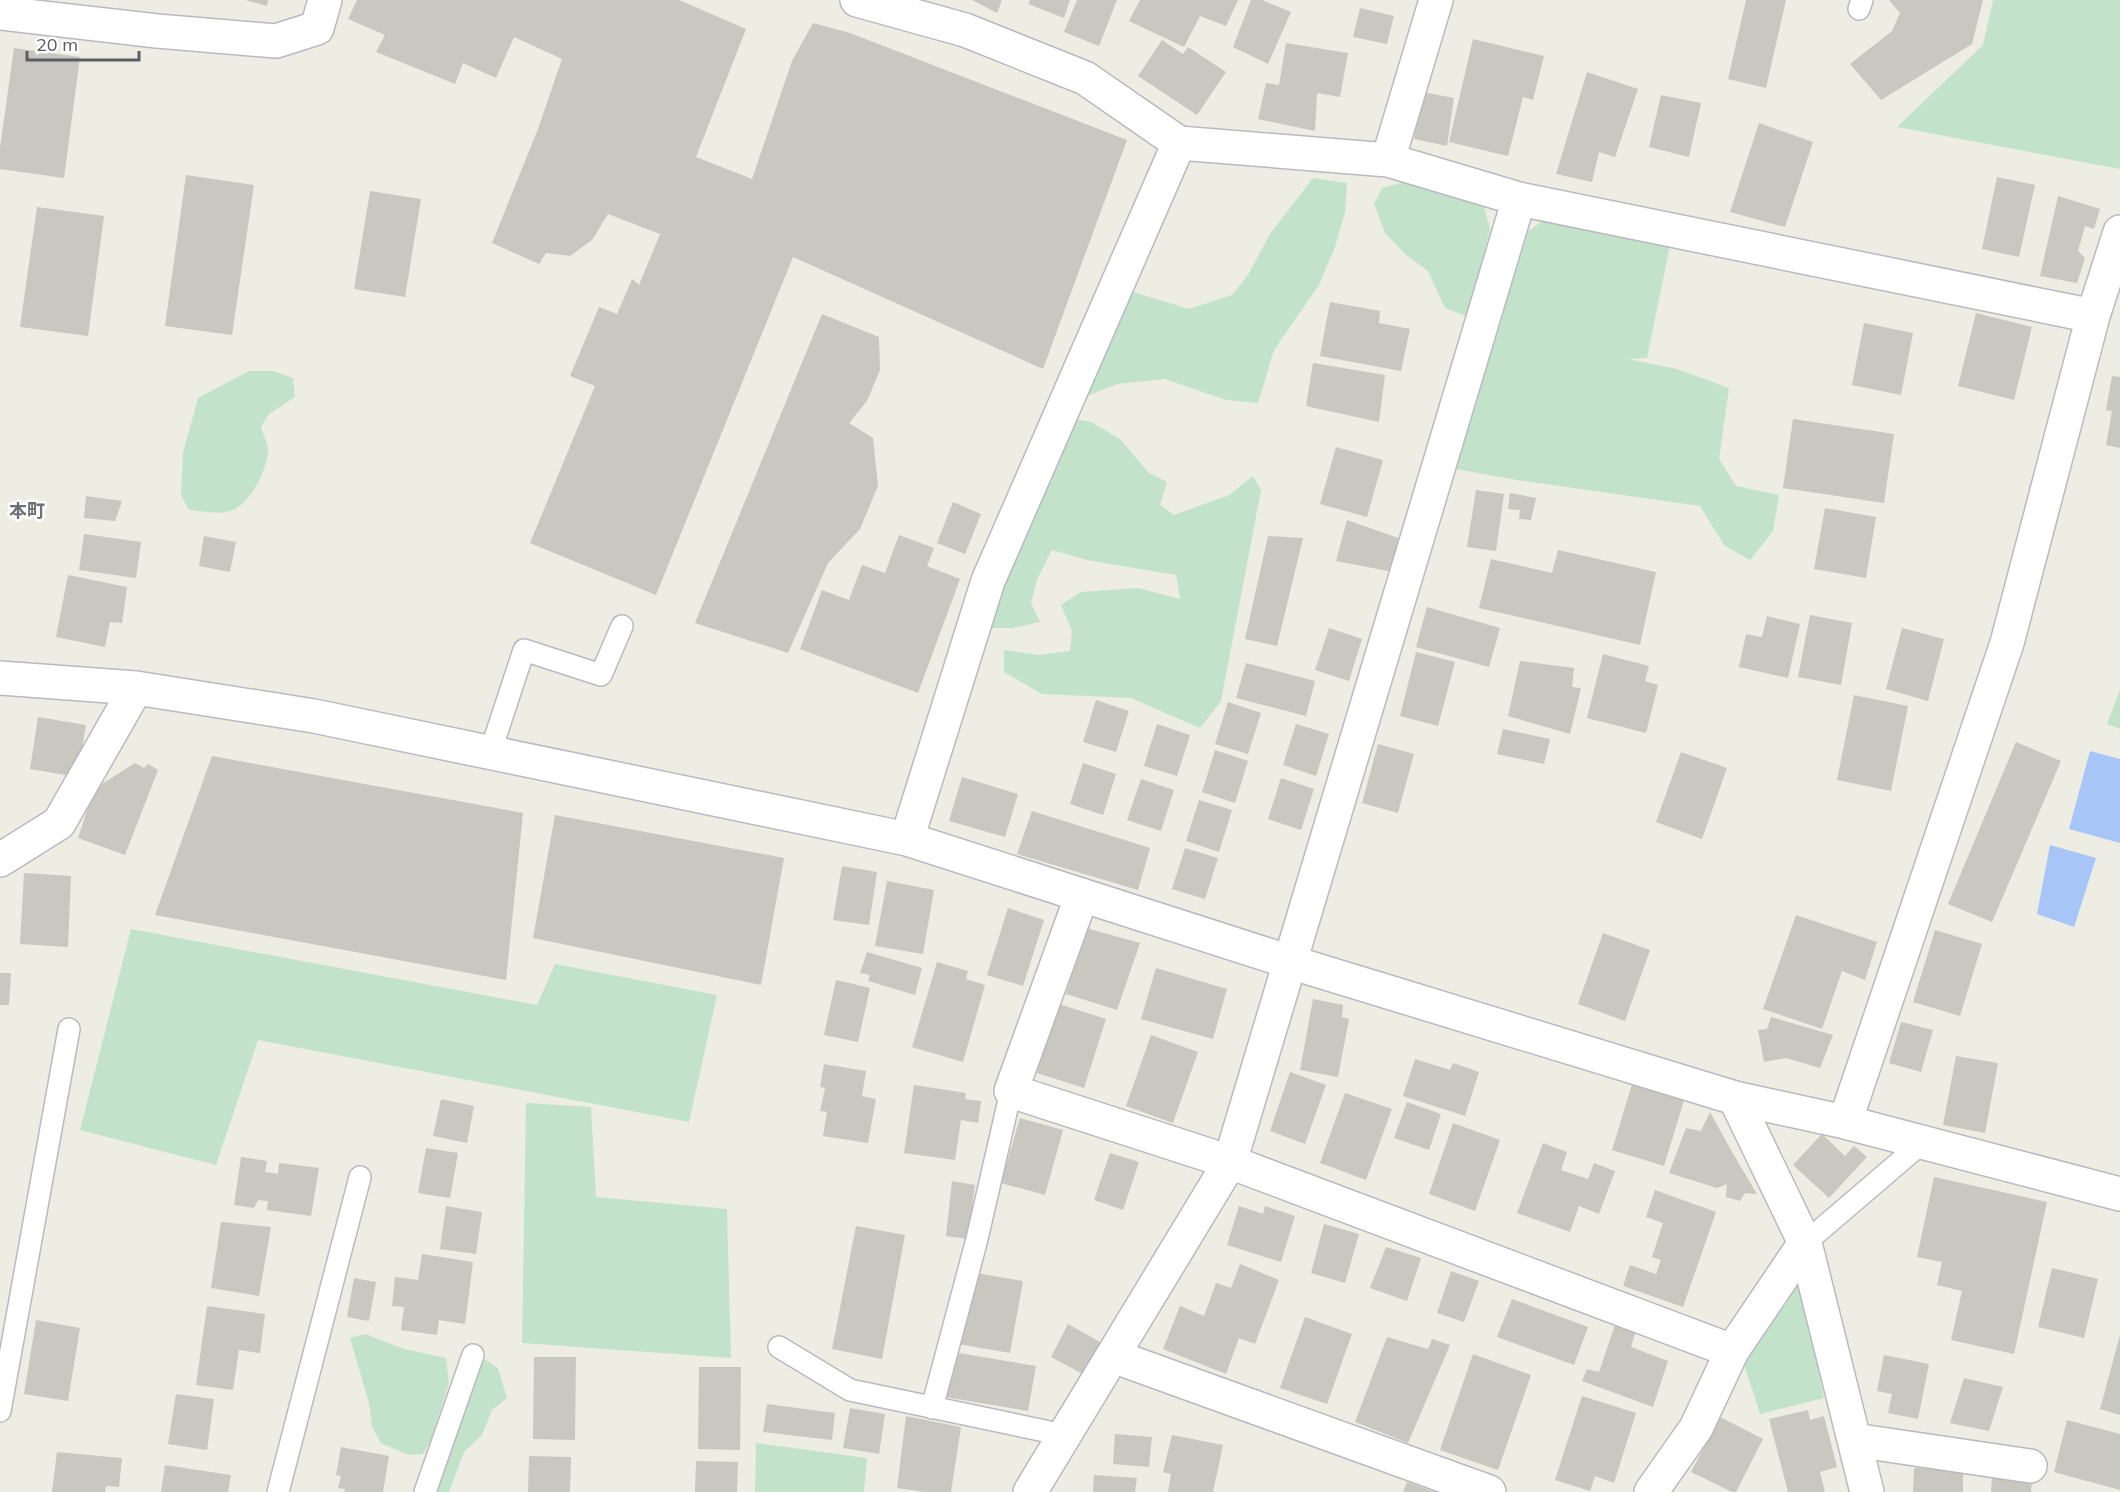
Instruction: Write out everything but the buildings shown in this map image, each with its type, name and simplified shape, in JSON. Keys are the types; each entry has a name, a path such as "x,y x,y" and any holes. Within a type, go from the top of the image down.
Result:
{"street":[{"path":"0,13 157,31 276,41 317,28 325,0"},
{"path":"857,0 965,30 1085,78 1179,143 1388,160 1519,199 2093,316"},
{"path":"1388,160 1436,0"},
{"path":"907,840 988,581 1179,143"},
{"path":"1030,1492 1230,1162 1519,199"},
{"path":"1845,1122 2007,644 2093,316 2120,232"},
{"path":"0,678 136,688 314,716 907,840 1290,962 1735,1098 1845,1122 2120,1194"},
{"path":"0,860 59,822 136,688"},
{"path":"1082,895 1011,1091 1230,1162 1732,1351"},
{"path":"1735,1098 1804,1243 1867,1492"},
{"path":"1651,1492 1696,1428 1732,1351 1804,1243"},
{"path":"1113,1356 1489,1492"},
{"path":"1854,1440 2030,1466"}],"lane":[{"path":"490,753 524,650 601,675 622,626"},
{"path":"0,1411 69,1029"},
{"path":"932,1408 977,1239 1011,1091"},
{"path":"1804,1243 1923,1142"},
{"path":"278,1492 360,1177"},
{"path":"779,1347 850,1390 1064,1435"},
{"path":"424,1492 473,1355"}],"green space":[{"path":"1993,0 2120,0 2120,169 1897,127 1983,45"},
{"path":"1313,178 1347,183 1345,212 1335,247 1319,285 1274,350 1258,403 1226,400 1165,379 1117,384 1089,395 1097,345 1127,290 1189,309 1232,295 1248,275 1270,234"},
{"path":"1409,181 1483,203 1490,229 1468,317 1445,308 1428,271 1405,254 1385,233 1374,204 1382,188"},
{"path":"1546,219 1670,245 1647,358 1628,359 1677,369 1729,388 1719,459 1736,486 1779,495 1773,531 1750,560 1724,545 1700,506 1456,469 1528,231"},
{"path":"249,371 273,371 293,378 295,397 269,414 261,427 268,449 262,474 247,499 235,509 218,513 189,510 181,495 183,453 198,398"},
{"path":"1070,418 1091,422 1120,439 1149,473 1167,482 1160,505 1174,515 1229,495 1253,476 1261,490 1221,701 1200,728 1131,698 1042,694 1004,672 1004,650 1038,655 1070,651 1072,631 1061,605 1081,592 1138,588 1180,599 1176,575 1087,560 1052,550 1037,579 1031,603 1040,622 1012,628 982,628"},
{"path":"2120,689 2120,729 2107,724"},
{"path":"131,929 537,1005 555,964 717,995 689,1122 258,1040 216,1165 80,1130"},
{"path":"526,1103 591,1107 596,1197 727,1209 731,1358 522,1343"},
{"path":"1800,1279 1824,1398 1760,1414 1743,1361"},
{"path":"365,1334 404,1349 446,1358 449,1383 431,1440 423,1454 408,1455 381,1443 372,1426 369,1403 350,1338"},
{"path":"483,1358 498,1368 507,1398 492,1410 482,1435 464,1452 449,1492 428,1492"},
{"path":"756,1443 867,1458 864,1492 755,1492"}],"water":[{"path":"2090,751 2120,759 2120,843 2069,829"},
{"path":"2050,845 2096,858 2074,927 2037,914"}],"district":[{"name":"本町","path":"27,511"}]}
